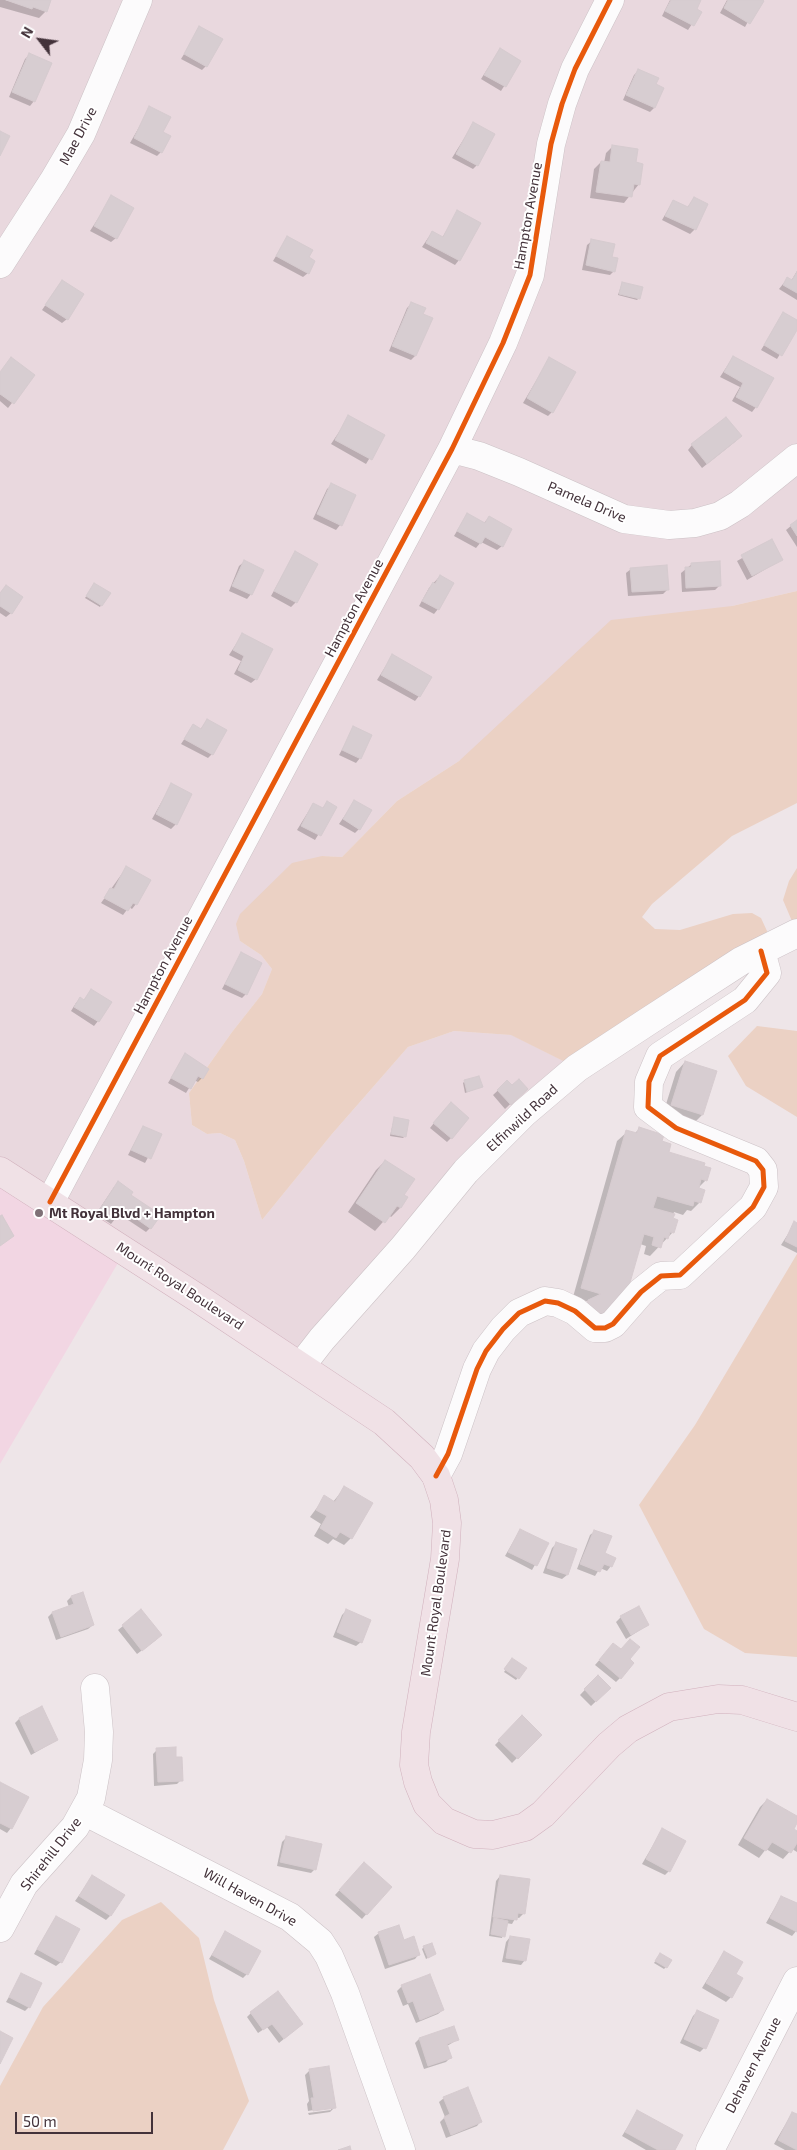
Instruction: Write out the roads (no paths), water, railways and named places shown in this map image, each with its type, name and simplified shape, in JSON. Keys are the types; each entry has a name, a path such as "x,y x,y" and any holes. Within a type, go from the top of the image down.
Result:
{"main road":[{"name":"Mount Royal Boulevard","path":"0,1170 125,1250 384,1422 422,1457 436,1476 444,1500 447,1524 445,1559 416,1732 414,1765 418,1782 427,1804 444,1821 474,1834 493,1835 525,1827 543,1814 628,1729 669,1707 718,1699 742,1700 797,1717"}],"street":[{"name":"Mae Drive","path":"0,264 81,134 138,0"},
{"name":"Hampton Avenue","path":"50,1202 452,449 503,343 522,298 536,246 551,144 562,104 575,69 610,0"},
{"name":"Pamela Drive","path":"452,449 480,456 624,519 669,525 695,523 720,516 748,499 797,457"},
{"name":"Elfinwild Road","path":"301,1366 322,1339 404,1248 466,1171 524,1113 577,1068 707,982 797,933"},
{"path":"436,1476 448,1454 470,1385 482,1360 503,1328 519,1313 545,1300 558,1303 575,1311 595,1328 605,1328 613,1324 641,1292 661,1276 680,1275 753,1207 764,1187 763,1170 756,1160 676,1128 648,1107 649,1082 660,1056 745,1000 767,973 761,951"},
{"name":"Shirehill Drive","path":"0,1928 24,1884 75,1826 95,1786 99,1732 95,1688"},
{"name":"Will Haven Drive","path":"84,1811 290,1917 320,1942 329,1956 345,1993 401,2150"},
{"name":"Dehaven Avenue","path":"710,2150 797,1981"}],"place":[{"name":"Mt Royal Blvd + Hampton","path":"39,1213"}]}
